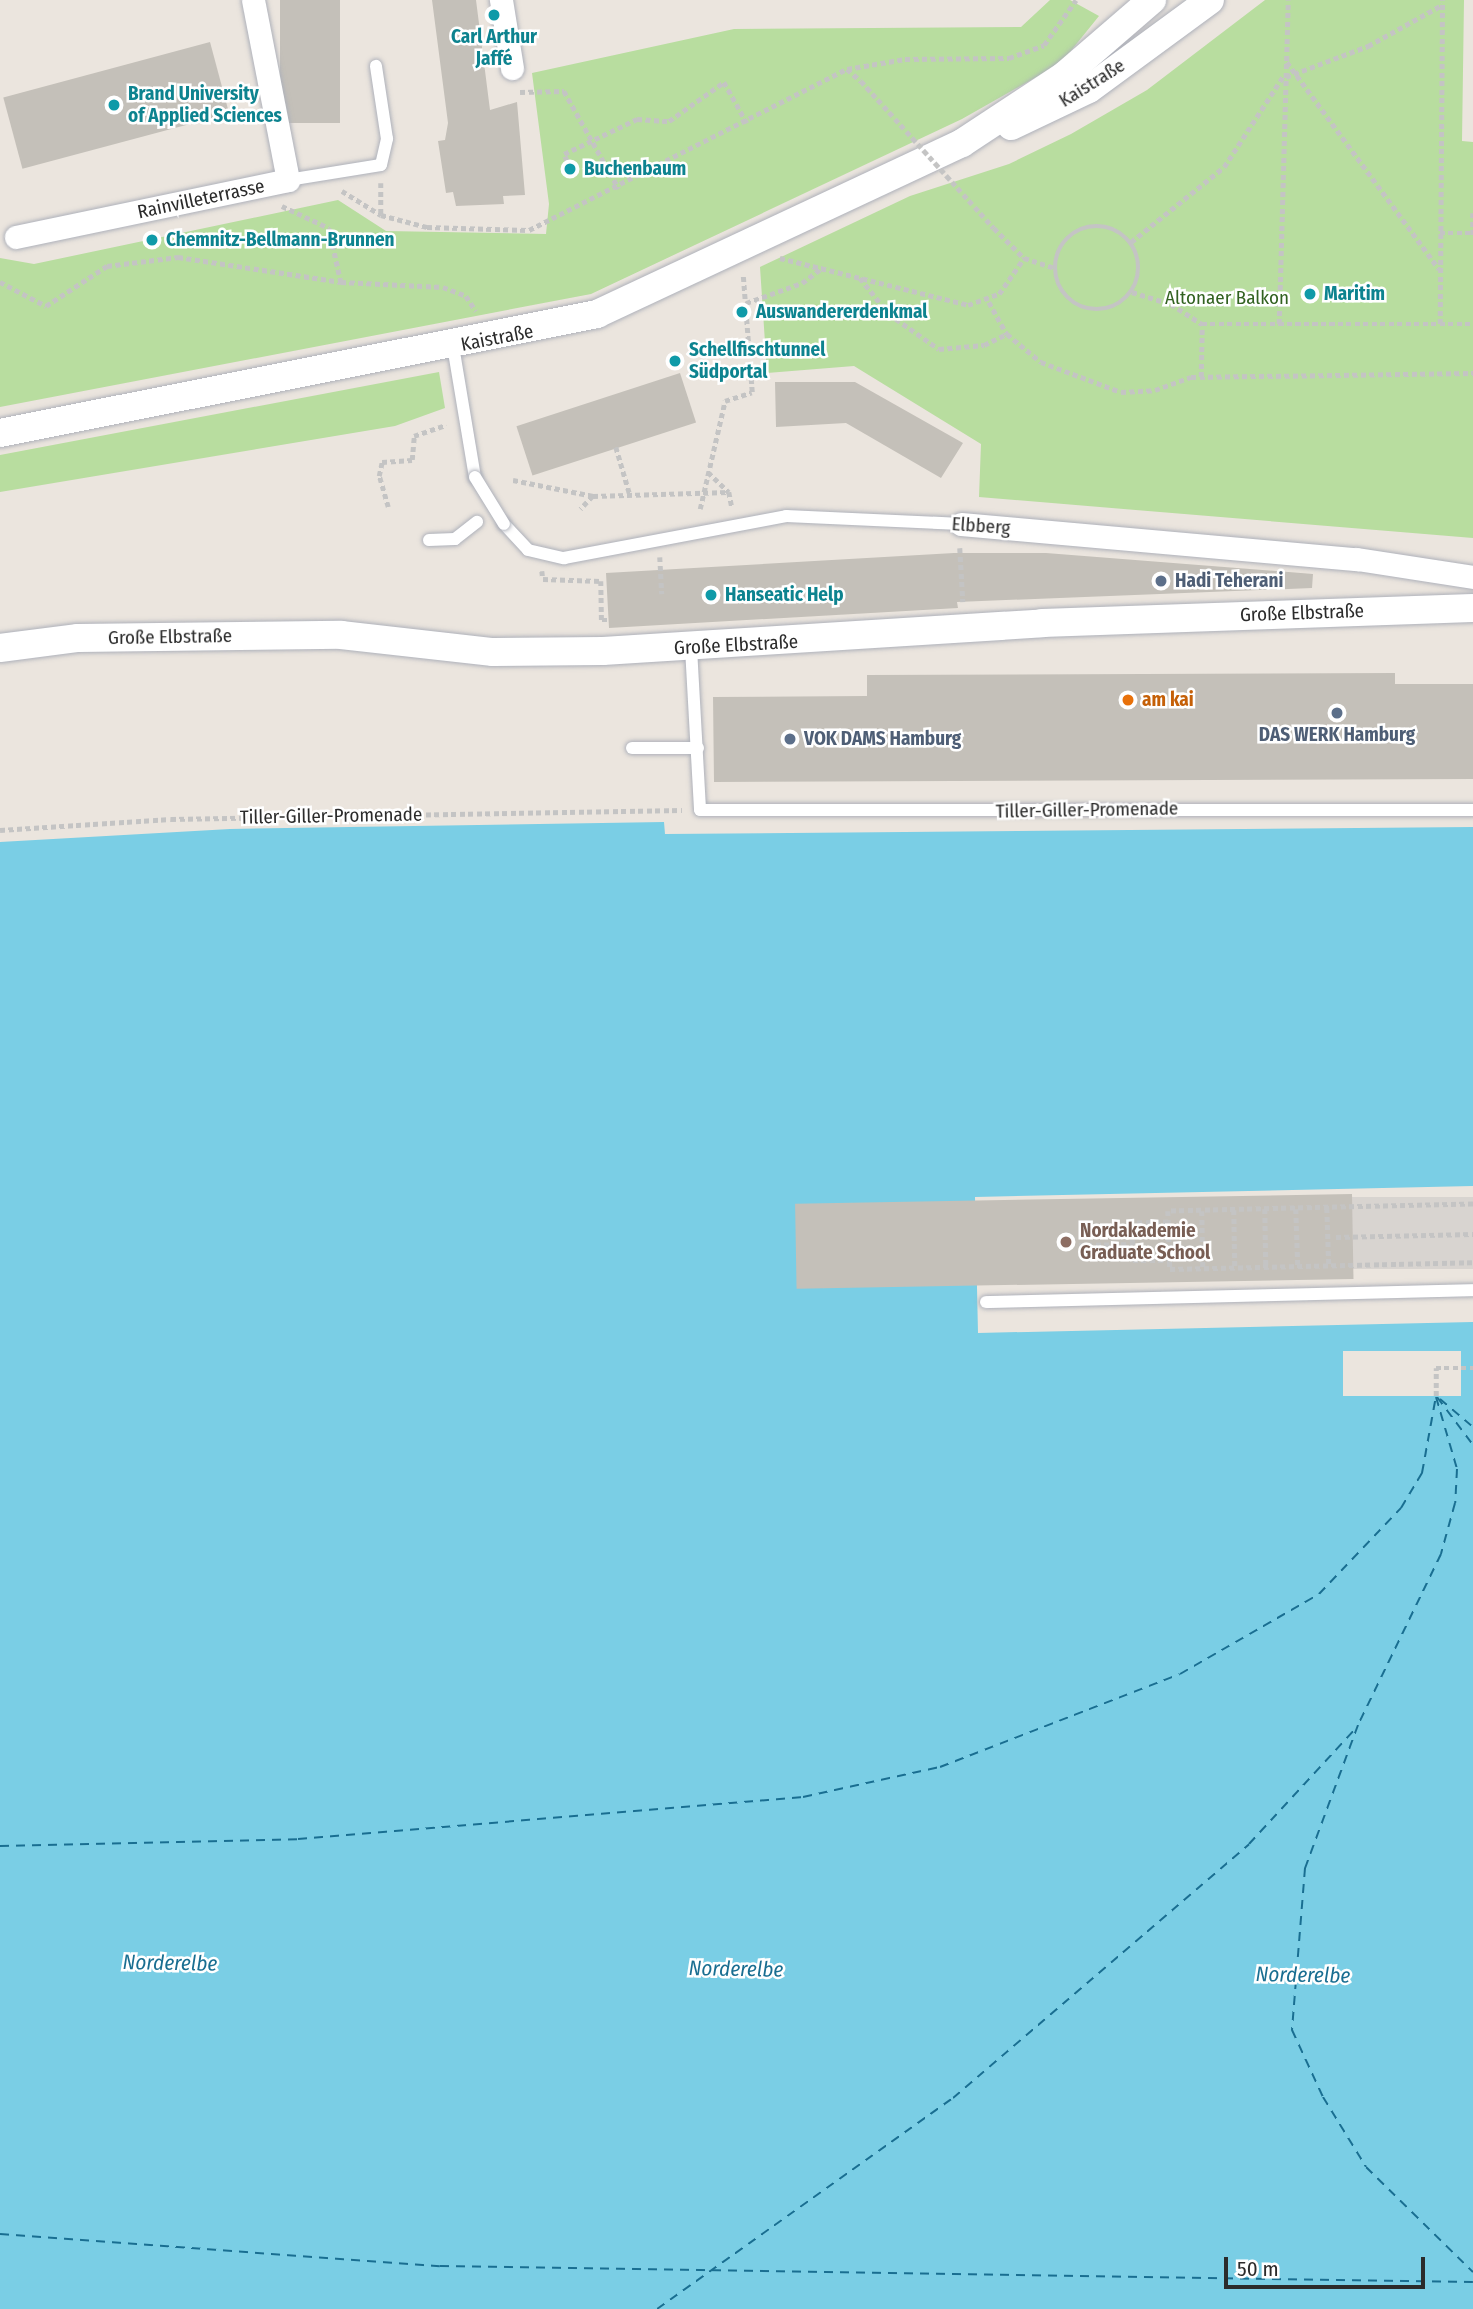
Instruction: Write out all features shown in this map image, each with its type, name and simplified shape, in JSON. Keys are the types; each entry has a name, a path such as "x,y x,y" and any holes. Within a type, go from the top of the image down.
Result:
{"street":[{"name":"Rainvilleterrasse","path":"16,237 288,180 253,0"},
{"path":"501,0 512,68"},
{"name":"Kaistraße","path":"962,143 1065,75 1152,0"},
{"name":"Kaistraße","path":"0,433 494,338 597,314 962,143 1032,119 1089,89 1210,0"},
{"name":"Elbberg","path":"960,532 1357,559 1473,577"},
{"name":"Große Elbstraße","path":"0,648 69,638 325,635 493,652 691,648 965,631 1473,608"}],"lane":[{"path":"288,180 381,165 387,139 376,66"},
{"name":"Elbberg","path":"453,346 455,376 475,477 504,524 528,550 564,558 734,521 851,516 960,532"},
{"path":"429,540 455,539 477,522"},
{"path":"632,748 698,748 691,648"},
{"name":"Tiller-Giller-Promenade","path":"698,748 700,810 1473,810"},
{"path":"986,1302 1473,1290"}],"path":[{"path":"359,201 381,215 427,227 529,230 619,189 847,69 905,59 1009,58 1044,45 1076,0"},
{"path":"1279,324 1288,0"},
{"path":"1131,242 1224,167 1286,75 1368,46 1442,3"},
{"path":"1440,324 1442,3"},
{"path":"1286,61 1440,270"},
{"path":"512,68 517,92 564,91 619,189"},
{"path":"847,69 1024,258 1055,268"},
{"path":"570,169 564,154 637,119 669,121 724,82 747,123"},
{"path":"381,165 381,215"},
{"path":"281,205 329,228 341,282"},
{"path":"1440,233 1472,235 1473,213"},
{"path":"1109,227 1131,242 1140,267 1132,292 1111,308 1085,308 1063,293 1055,268 1062,243 1083,228 1109,227"},
{"path":"700,509 726,401 752,392 746,303 733,251"},
{"path":"0,282 46,306 107,267 178,257 341,282 443,287 466,296 494,338"},
{"path":"771,257 823,267 943,303 989,302"},
{"path":"989,302 1024,258"},
{"path":"746,303 802,283 823,267"},
{"path":"860,278 889,314 940,349 984,345 1007,334"},
{"path":"1132,292 1171,304 1202,324 1473,324"},
{"path":"989,302 1007,334 1041,362 1106,389 1155,390 1201,377 1473,373"},
{"path":"1201,377 1202,324"},
{"path":"388,508 379,476 382,462 412,460 414,436 439,429"},
{"path":"616,447 630,495"},
{"path":"708,472 729,492 734,521"},
{"path":"513,480 593,496 729,492"},
{"path":"581,509 593,496"},
{"path":"960,532 965,631"},
{"path":"659,537 662,594"},
{"path":"550,580 601,581 602,620 609,620"},
{"name":"Tiller-Giller-Promenade","path":"0,830 171,819 662,810"},
{"path":"1473,1204 1168,1211 1170,1269 1473,1262"},
{"path":"1327,1208 1329,1265"},
{"path":"1265,1209 1266,1267"},
{"path":"1296,1209 1298,1266"},
{"path":"1234,1210 1235,1268"},
{"path":"1202,1211 1203,1268"},
{"path":"1168,1222 1132,1223 1133,1261 1169,1261"},
{"path":"1336,1237 1473,1234"},
{"path":"1079,1245 1133,1244"},
{"path":"1436,1396 1436,1368 1473,1368"}],"green space":[{"path":"1050,0 1070,0 1099,16 1061,63 962,119 591,294 0,407 0,258 34,264 338,200 386,231 546,234 549,204 532,73 734,29 1021,27"},
{"name":"Altonaer Balkon","path":"1265,0 1464,0 1462,141 1473,142 1473,538 979,497 981,444 854,366 767,373 760,267 910,196 1009,164 1071,134 1147,90"},
{"path":"439,372 445,408 395,426 0,492 0,455"}],"shaded area":[{"path":"1351,1197 1473,1197 1473,1269 1351,1269"}],"water":[{"name":"Norderelbe","path":"664,822 665,834 1473,827 1473,1186 975,1197 978,1333 1473,1322 1473,2309 0,2309 0,842 230,829"}],"pier":[{"path":"1343,1351 1461,1351 1461,1396 1343,1396"}],"building":[{"path":"280,0 340,0 340,123 280,123"},
{"path":"432,0 476,0 490,110 517,102 525,195 503,196 504,204 456,206 453,192 446,193 438,141 445,140 448,123"},
{"name":"Brand University of Applied Sciences","path":"210,42 229,113 22,169 3,97"},
{"path":"680,373 696,422 532,476 516,426"},
{"path":"775,382 855,382 963,443 941,478 846,423 776,427"},
{"path":"954,553 1046,553 1313,574 1312,588 957,602 958,608 609,628 606,573"},
{"path":"1395,673 1395,684 1473,684 1473,779 714,782 713,697 867,696 867,675"},
{"name":"Nordakademie Graduate School","path":"1352,1194 1353,1279 797,1289 795,1204"}],"ferry route":[{"path":"0,1846 298,1839 803,1797 940,1767 1180,1674 1319,1594 1401,1508 1422,1473 1436,1396"},
{"path":"1436,1397 1457,1469 1455,1503 1441,1554 1358,1725 1305,1868 1292,2030 1323,2097 1366,2167 1473,2272"},
{"path":"1437,1397 1473,1445"},
{"path":"1440,1399 1473,1427"},
{"path":"657,2309 953,2098 1249,1844 1357,1727"},
{"path":"0,2234 440,2266 1473,2282"}],"place":[{"name":"Carl Arthur Jaffé","path":"494,15"},
{"name":"Brand University of Applied Sciences","path":"114,105"},
{"name":"Buchenbaum","path":"570,169"},
{"name":"Chemnitz-Bellmann-Brunnen","path":"152,240"},
{"name":"Maritim","path":"1310,294"},
{"name":"Auswandererdenkmal","path":"742,312"},
{"name":"Schellfischtunnel Südportal","path":"675,361"},
{"name":"Hadi Teherani","path":"1161,581"},
{"name":"Hanseatic Help","path":"711,595"},
{"name":"am kai","path":"1128,700"},
{"name":"DAS WERK Hamburg","path":"1337,713"},
{"name":"VOK DAMS Hamburg","path":"790,739"},
{"name":"Nordakademie Graduate School","path":"1066,1242"}]}
